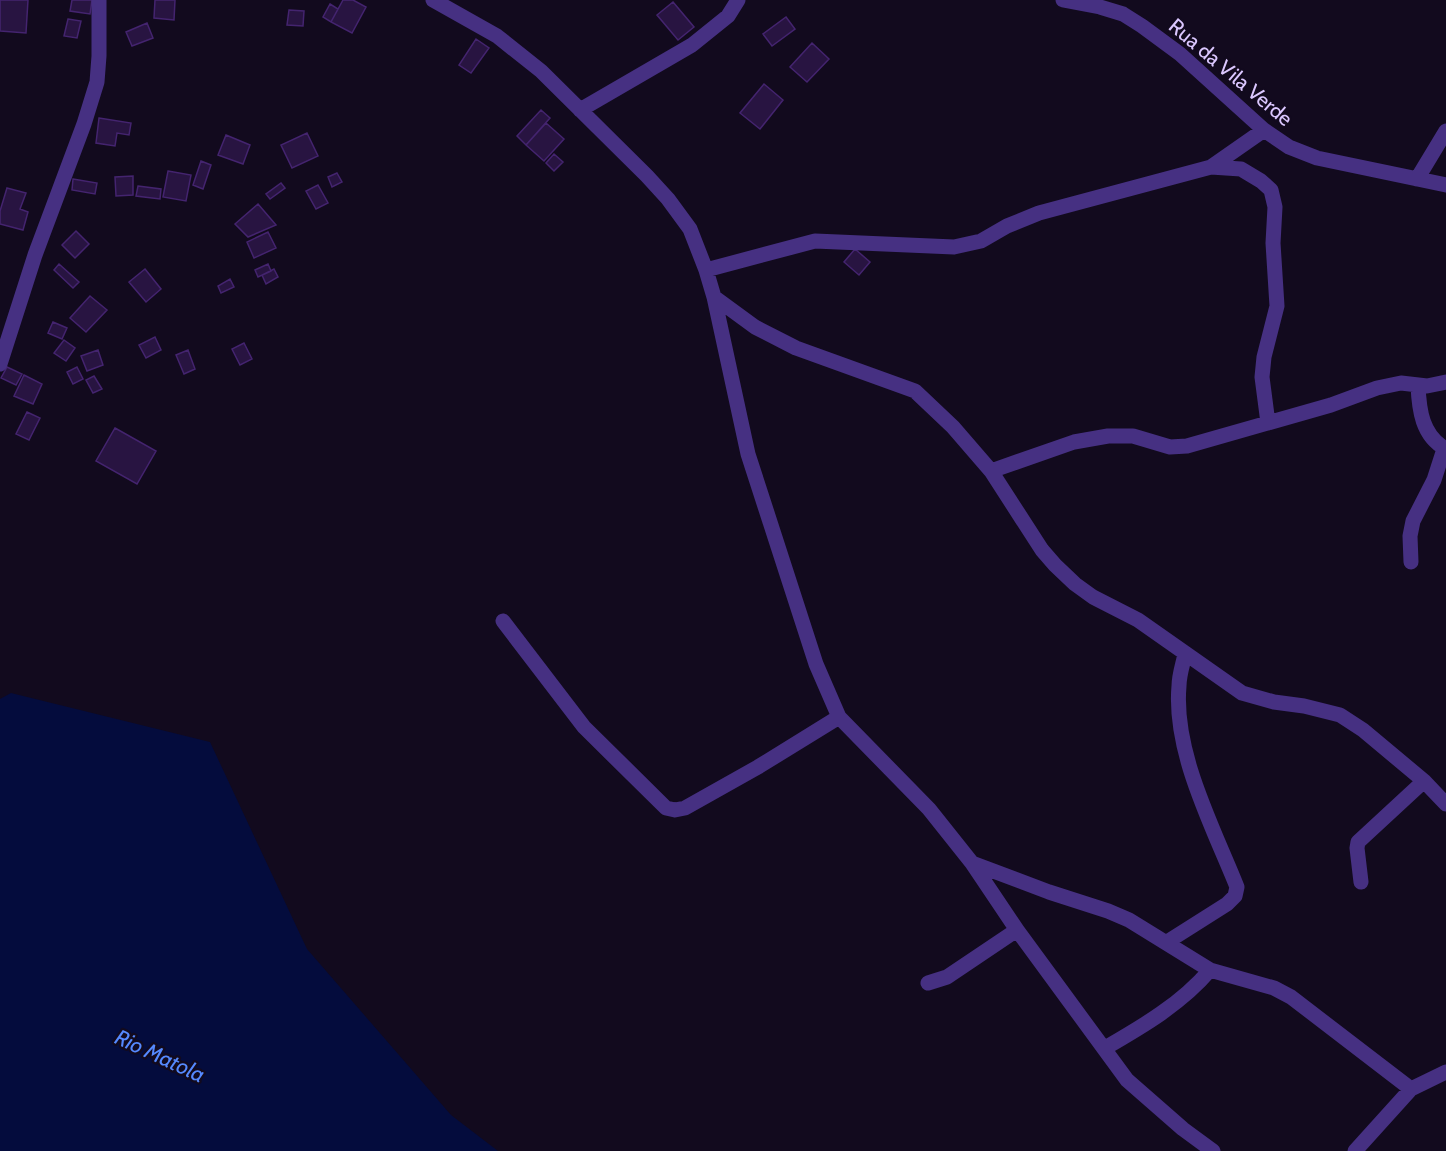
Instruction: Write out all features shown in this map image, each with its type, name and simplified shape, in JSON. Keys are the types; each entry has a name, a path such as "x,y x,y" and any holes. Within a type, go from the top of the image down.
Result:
{"street":[{"path":"0,364 35,255 84,124 97,82 99,0"},
{"path":"433,0 497,36 541,71 668,200 690,229 714,297 748,454 816,664 839,717 929,809 972,863 1017,930 1127,1080 1183,1129 1213,1151"},
{"path":"580,110 692,45 728,16 738,0"},
{"name":"Rua da Vila Verde","path":"1063,0 1103,3 1142,26 1180,54 1264,130 1289,147 1317,158 1446,184"},
{"path":"1212,167 1264,130"},
{"path":"1417,179 1446,131"},
{"path":"706,270 815,241 954,247 981,241 1007,226 1039,213 1212,167 1242,169 1271,190 1275,207 1273,243 1277,306 1264,357 1262,378 1268,423"},
{"path":"714,297 755,327 796,348 915,391 953,426 991,471 1042,550 1055,565 1093,597 1138,620 1242,693 1340,715 1363,730 1425,781 1446,804"},
{"path":"991,471 1074,442 1108,436 1133,436 1170,447 1187,446 1331,405 1377,388 1401,383 1427,386 1446,382"},
{"path":"1411,562 1410,536 1413,521 1434,480 1445,449 1430,434 1422,421 1418,385"},
{"path":"503,621 584,727 666,808 675,810 685,808 758,767 839,717"},
{"path":"1167,942 1227,904 1235,896 1237,887 1189,764 1179,708 1179,686 1185,654"},
{"path":"1361,882 1358,842 1425,781"},
{"path":"972,863 1108,911 1129,920 1210,969 1274,988 1291,997 1411,1089"},
{"path":"928,983 946,977 1017,930"},
{"path":"1105,1048 1139,1028 1186,995 1210,969"},
{"path":"1355,1151 1411,1089 1446,1072"}],"water":[{"name":"Rio Matola","path":"11,693 210,742 307,949 451,1115 498,1151 0,1151 0,699"}],"building":[{"path":"0,0 28,0 26,33 0,31"},
{"path":"72,0 92,0 90,14 70,11"},
{"path":"155,0 175,0 174,20 154,18"},
{"path":"343,0 353,0 366,7 352,33 331,22"},
{"path":"673,2 694,27 678,40 657,15"},
{"path":"330,4 338,9 331,22 323,17"},
{"path":"289,10 304,11 303,26 287,25"},
{"path":"786,17 795,29 772,46 763,34"},
{"path":"68,19 81,21 77,38 64,36"},
{"path":"147,23 153,38 132,46 126,32"},
{"path":"476,39 489,48 471,73 459,65"},
{"path":"812,43 829,59 807,82 790,67"},
{"path":"764,84 783,100 760,129 740,113"},
{"path":"541,110 550,118 526,145 517,136"},
{"path":"99,118 131,123 129,135 117,133 115,146 96,143"},
{"path":"546,123 564,139 544,161 526,145"},
{"path":"307,133 318,156 292,168 281,145"},
{"path":"226,135 250,145 243,164 218,155"},
{"path":"554,154 563,162 554,171 546,163"},
{"path":"201,161 211,165 203,189 193,185"},
{"path":"168,171 191,175 186,201 163,197"},
{"path":"337,173 342,182 332,187 328,177"},
{"path":"133,176 133,195 116,196 115,177"},
{"path":"73,179 97,183 95,194 72,190"},
{"path":"281,183 285,188 270,199 266,194"},
{"path":"318,185 328,203 316,209 306,191"},
{"path":"138,186 161,189 160,199 136,196"},
{"path":"7,188 26,193 20,209 28,212 23,230 0,224 0,211"},
{"path":"258,204 276,225 248,237 235,224"},
{"path":"76,231 89,244 75,258 62,245"},
{"path":"268,232 276,248 254,258 247,242"},
{"path":"855,249 870,262 859,275 844,262"},
{"path":"59,264 79,282 73,288 54,270"},
{"path":"268,264 271,271 258,277 255,270"},
{"path":"145,269 161,289 146,302 129,282"},
{"path":"274,269 278,277 266,284 262,275"},
{"path":"230,279 234,287 221,293 218,286"},
{"path":"90,296 107,310 86,332 70,318"},
{"path":"53,322 67,328 62,339 48,333"},
{"path":"155,337 161,350 146,358 139,345"},
{"path":"64,340 75,348 66,361 54,353"},
{"path":"244,343 252,359 240,365 232,349"},
{"path":"98,350 103,365 87,371 81,356"},
{"path":"188,350 195,369 184,374 176,355"},
{"path":"7,367 22,374 16,385 1,378"},
{"path":"77,367 83,379 73,384 67,372"},
{"path":"24,375 42,384 33,404 14,396"},
{"path":"94,376 102,389 93,393 86,380"},
{"path":"27,412 40,418 29,440 16,434"},
{"path":"115,428 156,451 137,484 96,461"}]}
